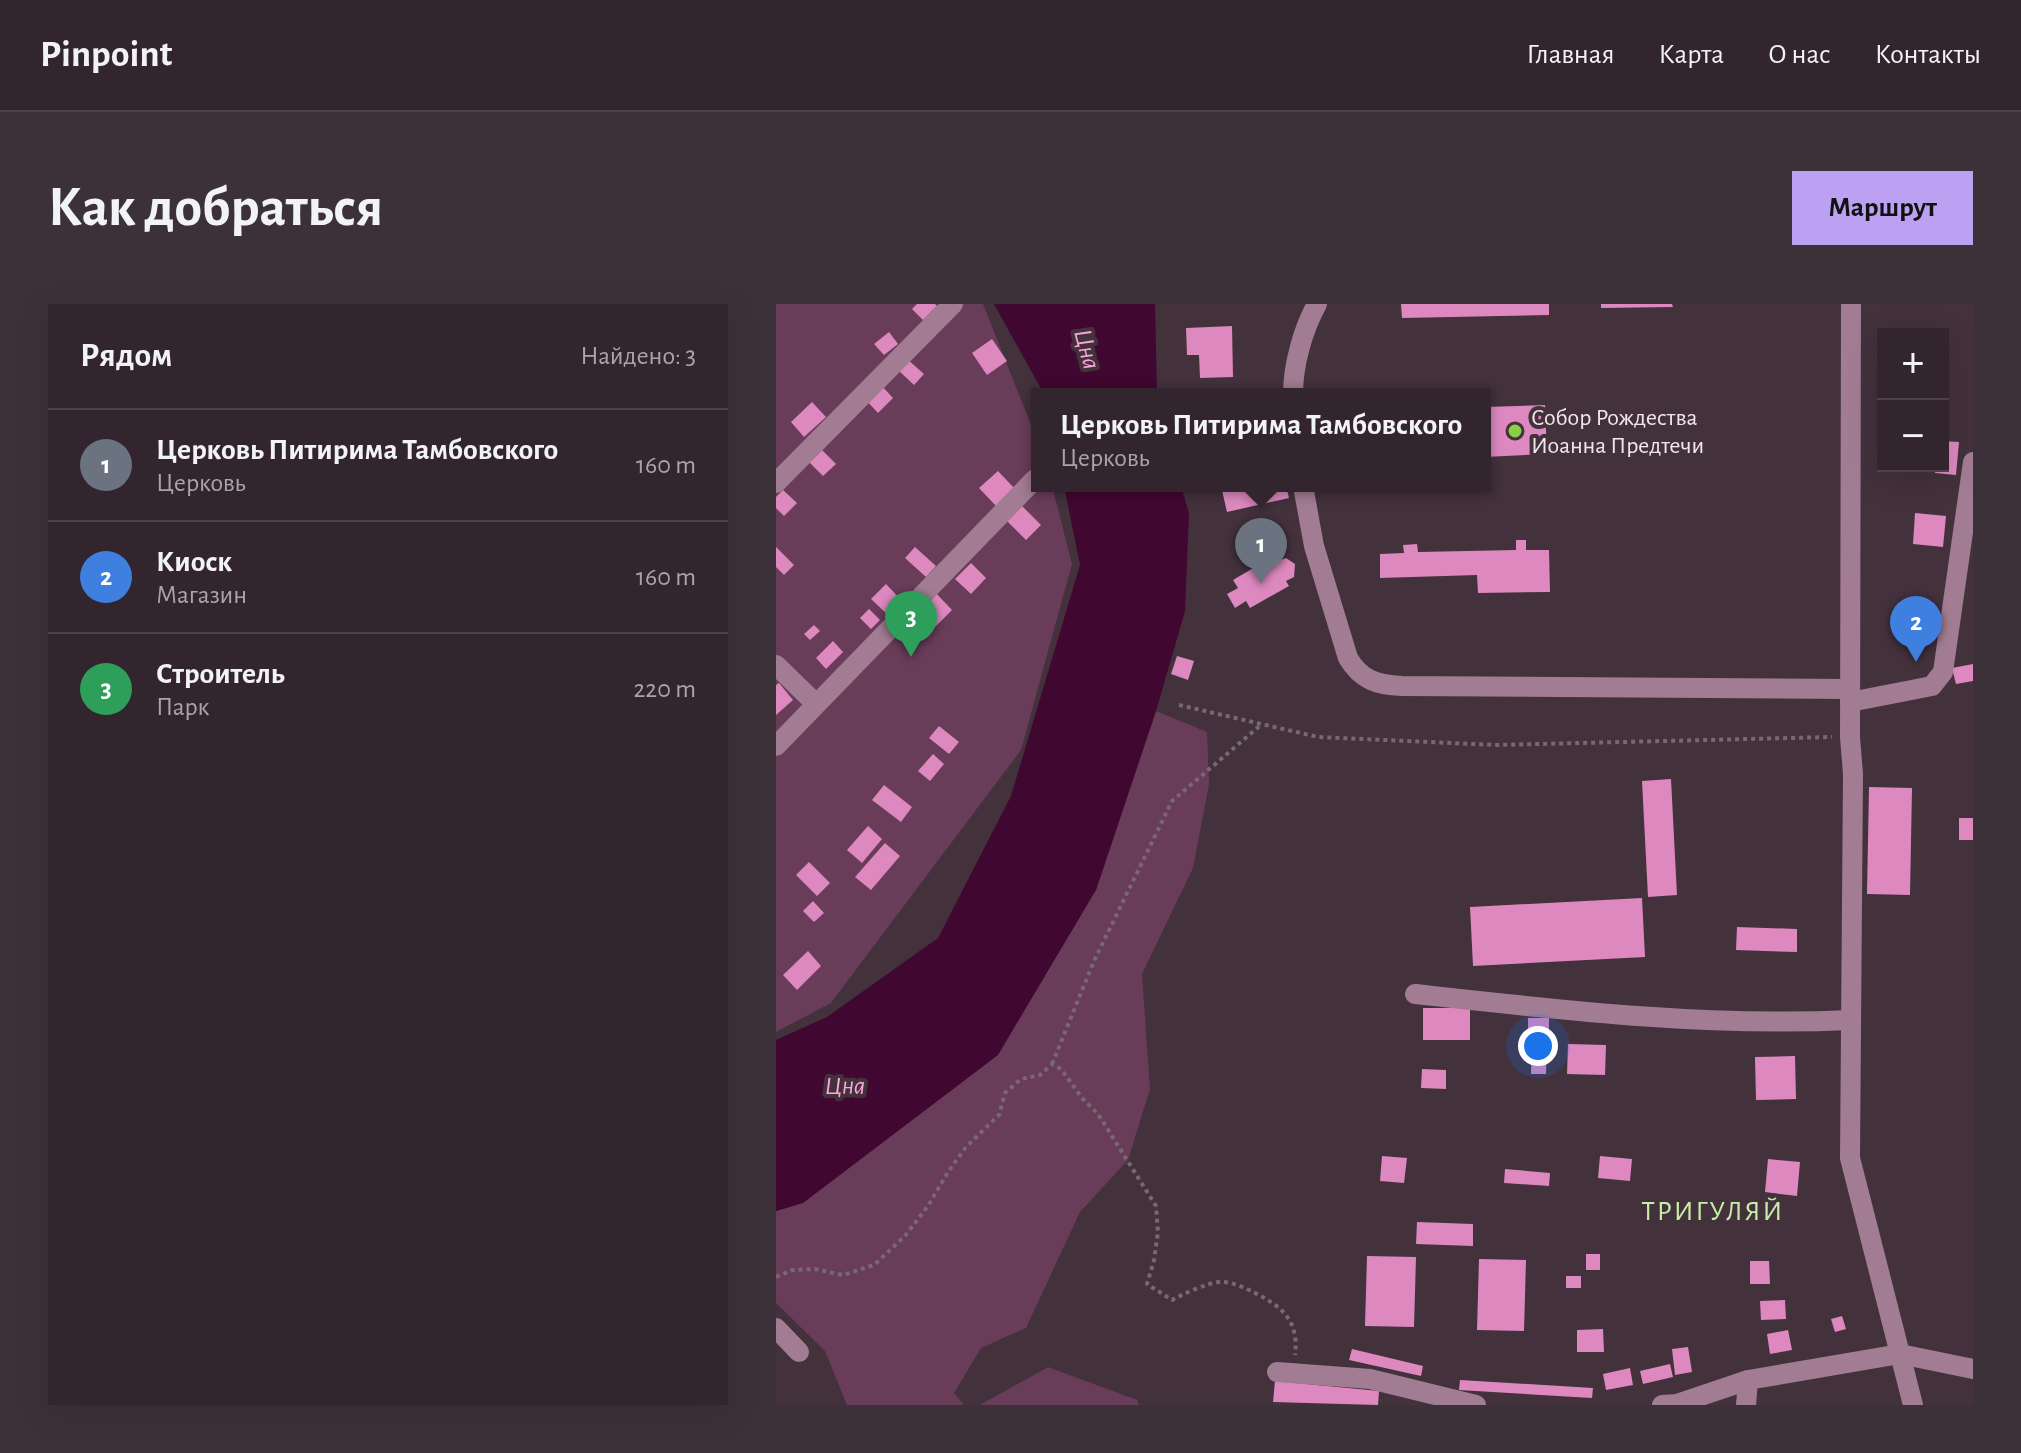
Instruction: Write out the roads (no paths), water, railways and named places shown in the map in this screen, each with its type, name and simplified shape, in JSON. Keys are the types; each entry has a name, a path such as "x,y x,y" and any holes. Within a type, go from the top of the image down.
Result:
{"street":[{"path":"776,483 953,304"},
{"path":"1294,388 1310,316 1317,304"},
{"path":"1851,304 1850,737 1853,774 1850,1158 1913,1405"},
{"path":"1304,492 1314,546 1348,658 1356,671 1371,681 1386,686 1850,695 1932,686 1943,672 1973,462"},
{"path":"776,746 1031,483"},
{"path":"776,665 816,704"},
{"path":"1415,994 1602,1015 1792,1023 1851,1020"},
{"path":"776,1328 799,1352"},
{"path":"1662,1405 1677,1404 1748,1380 1900,1354 1973,1369"},
{"path":"1285,1373 1370,1379 1476,1405"},
{"path":"1746,1405 1748,1380"}],"water":[{"name":"Цна","path":"994,304 1155,304 1157,388 1041,388"},
{"name":"Цна","path":"1065,492 1183,492 1189,513 1185,611 1156,711 1096,890 998,1055 803,1203 776,1211 776,1040 827,1017 938,938 1011,796 1080,565"}],"place":[{"name":"Собор Рождества Иоанна Предтечи","path":"1515,431"},
{"name":"Церковь Питирима Тамбовского","path":"1261,584"},
{"name":"Строитель","path":"911,657"},
{"name":"Киоск","path":"1916,662"}],"district":[{"name":"ТРИГУЛЯЙ","path":"1713,1210"}]}
